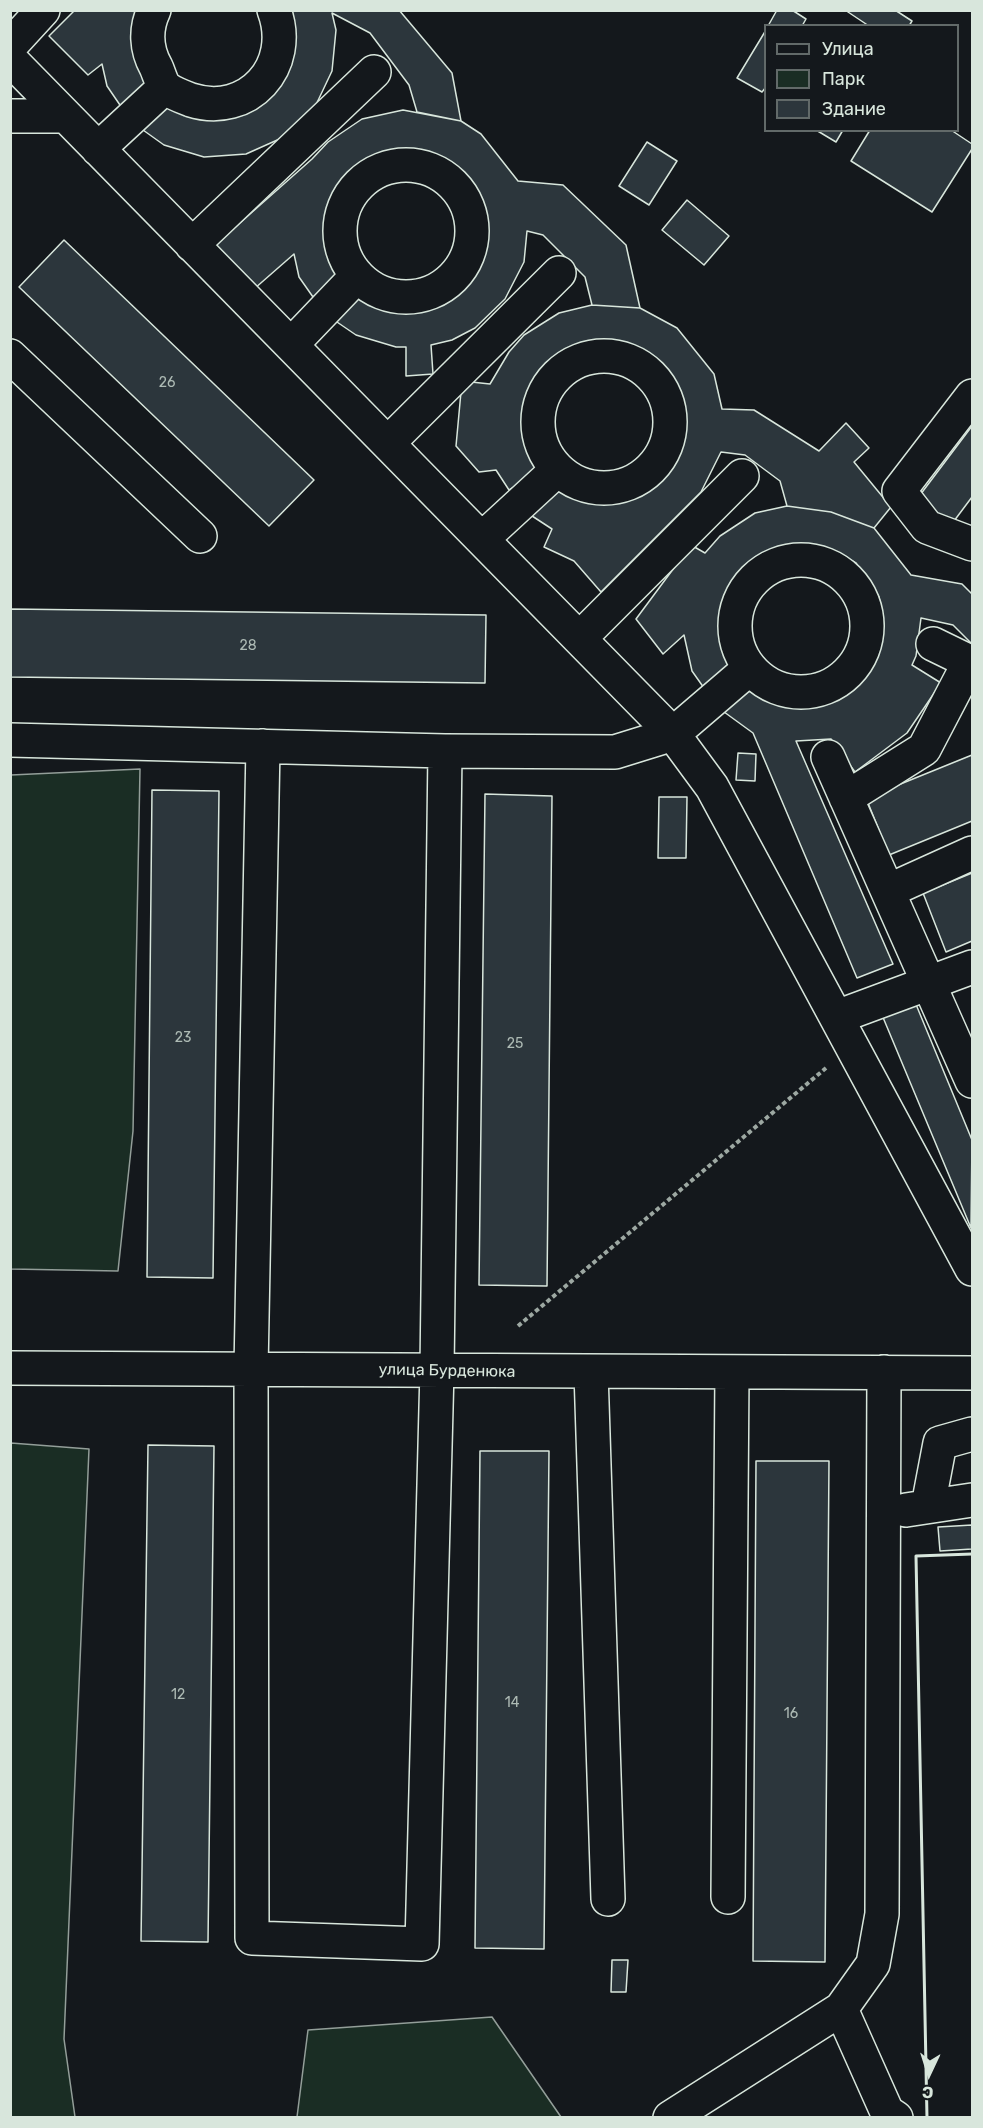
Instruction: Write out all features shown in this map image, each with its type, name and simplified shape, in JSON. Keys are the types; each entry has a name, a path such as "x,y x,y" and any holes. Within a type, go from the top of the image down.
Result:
{"street":[{"path":"10,46 43,10"},
{"path":"154,10 150,18 147,41 151,59 165,87 183,97 205,104 229,103 250,94 267,78 277,57 280,34 274,10"},
{"path":"10,59 673,734 712,787 852,1046 969,1255"},
{"path":"192,245 374,72"},
{"path":"98,149 165,87"},
{"path":"10,116 65,116"},
{"path":"398,165 421,166 443,175 455,185 468,205 473,227 470,251 460,271 443,287 422,296 398,297 376,290 357,276 344,252 339,234 343,211 353,190 376,171 398,165"},
{"path":"388,443 559,273"},
{"path":"291,345 357,276"},
{"path":"10,356 200,536"},
{"path":"595,356 619,357 640,366 653,376 666,396 671,419 668,442 657,462 640,478 619,487 595,489 573,482 557,470 541,444 537,425 540,402 551,381 573,363 595,356"},
{"path":"968,536 927,527 899,491 972,396"},
{"path":"482,539 557,470"},
{"path":"580,638 742,476"},
{"path":"793,560 816,561 837,570 850,581 862,600 868,622 865,645 854,666 837,682 816,691 792,692 770,685 750,668 739,648 734,629 738,606 748,585 771,567 793,560"},
{"path":"846,798 924,749 971,662 933,644"},
{"path":"10,740 446,751 615,752 673,734 750,668"},
{"path":"263,746 251,1369 252,1938 422,1944 437,1370 446,751"},
{"path":"828,757 972,1081"},
{"path":"888,891 972,853"},
{"path":"837,1017 972,967"},
{"name":"улица Бурденюка","path":"10,1368 972,1373"},
{"path":"591,1372 608,1899"},
{"path":"728,1897 732,1372"},
{"path":"670,2118 841,2009 873,1964 882,1914 884,1372"},
{"path":"928,1506 940,1443 972,1434"},
{"path":"884,1515 972,1500"},
{"path":"841,2009 887,2112 897,2118"}],"path":[{"path":"518,1326 852,1046"}],"green space":[{"path":"140,769 133,1131 118,1271 11,1269 11,775"},
{"path":"11,1443 89,1449 64,2039 75,2117 11,2117"},
{"path":"492,2017 561,2117 297,2117 308,2030"}],"building":[{"path":"75,10 137,10 149,88 122,108 107,86 102,64 88,75 49,36"},
{"path":"289,10 399,10 452,73 461,121 417,112 409,85 370,33 332,13 336,30 332,71 314,109 284,137 246,154 204,157 164,145 143,130 166,102 227,117"},
{"path":"777,10 792,10 806,19 803,24 769,24"},
{"path":"845,10 895,10 912,21 910,24 866,24"},
{"path":"764,33 764,90 762,92 737,78"},
{"path":"403,110 461,121 481,134 518,181 563,185 626,245 640,308 592,305 585,277 543,235 527,231 524,262 505,299 475,328 452,340 431,345 433,374 406,376 406,347 396,347 356,335 334,320 357,293 365,300 391,310 422,310 448,301 469,283 483,259 488,231 483,204 460,170 436,156 408,151 381,156 347,178 333,202 327,229 331,257 342,279 313,297 299,277 294,254 254,289 215,245 328,142 362,119"},
{"path":"819,132 842,132 836,142"},
{"path":"869,132 954,132 972,144 972,149 932,212 851,161"},
{"path":"647,142 677,161 649,205 619,186"},
{"path":"687,200 729,236 704,265 662,230"},
{"path":"64,240 314,480 269,526 19,287"},
{"path":"592,305 640,308 677,328 714,374 722,409 754,410 819,451 846,423 869,448 854,462 891,507 874,528 831,512 787,506 780,481 745,455 721,452 701,492 601,592 574,561 544,547 552,529 529,514 557,485 562,490 589,501 619,501 645,491 667,473 681,449 686,422 681,394 657,361 633,346 605,341 578,346 544,368 529,392 524,419 528,448 541,472 509,490 496,470 479,472 456,446 462,381 490,384 509,352 524,335 559,313"},
{"path":"972,426 972,497 951,525 917,499"},
{"path":"787,506 831,512 874,528 911,575 962,584 972,594 972,644 953,625 921,618 916,656 912,665 941,683 907,733 855,772 831,739 796,741 893,964 857,978 753,733 720,709 748,684 760,694 786,704 817,705 844,695 865,677 879,652 884,625 879,597 856,563 831,549 804,544 776,548 742,571 727,595 721,623 726,651 736,669 704,688 692,671 684,635 663,654 636,619 691,545 705,553 720,536 755,513"},
{"path":"10,609 486,615 485,683 10,677"},
{"path":"738,753 756,754 755,781 736,780"},
{"path":"972,755 972,821 889,855 866,798"},
{"path":"152,790 219,791 213,1278 147,1277"},
{"path":"485,794 552,796 547,1286 479,1285"},
{"path":"659,797 687,797 686,858 658,858"},
{"path":"972,873 972,941 946,952 923,893"},
{"path":"915,1002 972,1140 971,1228 882,1015"},
{"path":"148,1445 214,1446 208,1942 141,1941"},
{"path":"480,1451 549,1451 544,1949 475,1948"},
{"path":"756,1461 829,1461 825,1962 753,1961"},
{"path":"972,1525 972,1549 940,1551 938,1527"},
{"path":"612,1960 628,1960 626,1992 611,1992"}],"wall":[{"path":"927,2118 916,1556 972,1554"}]}
